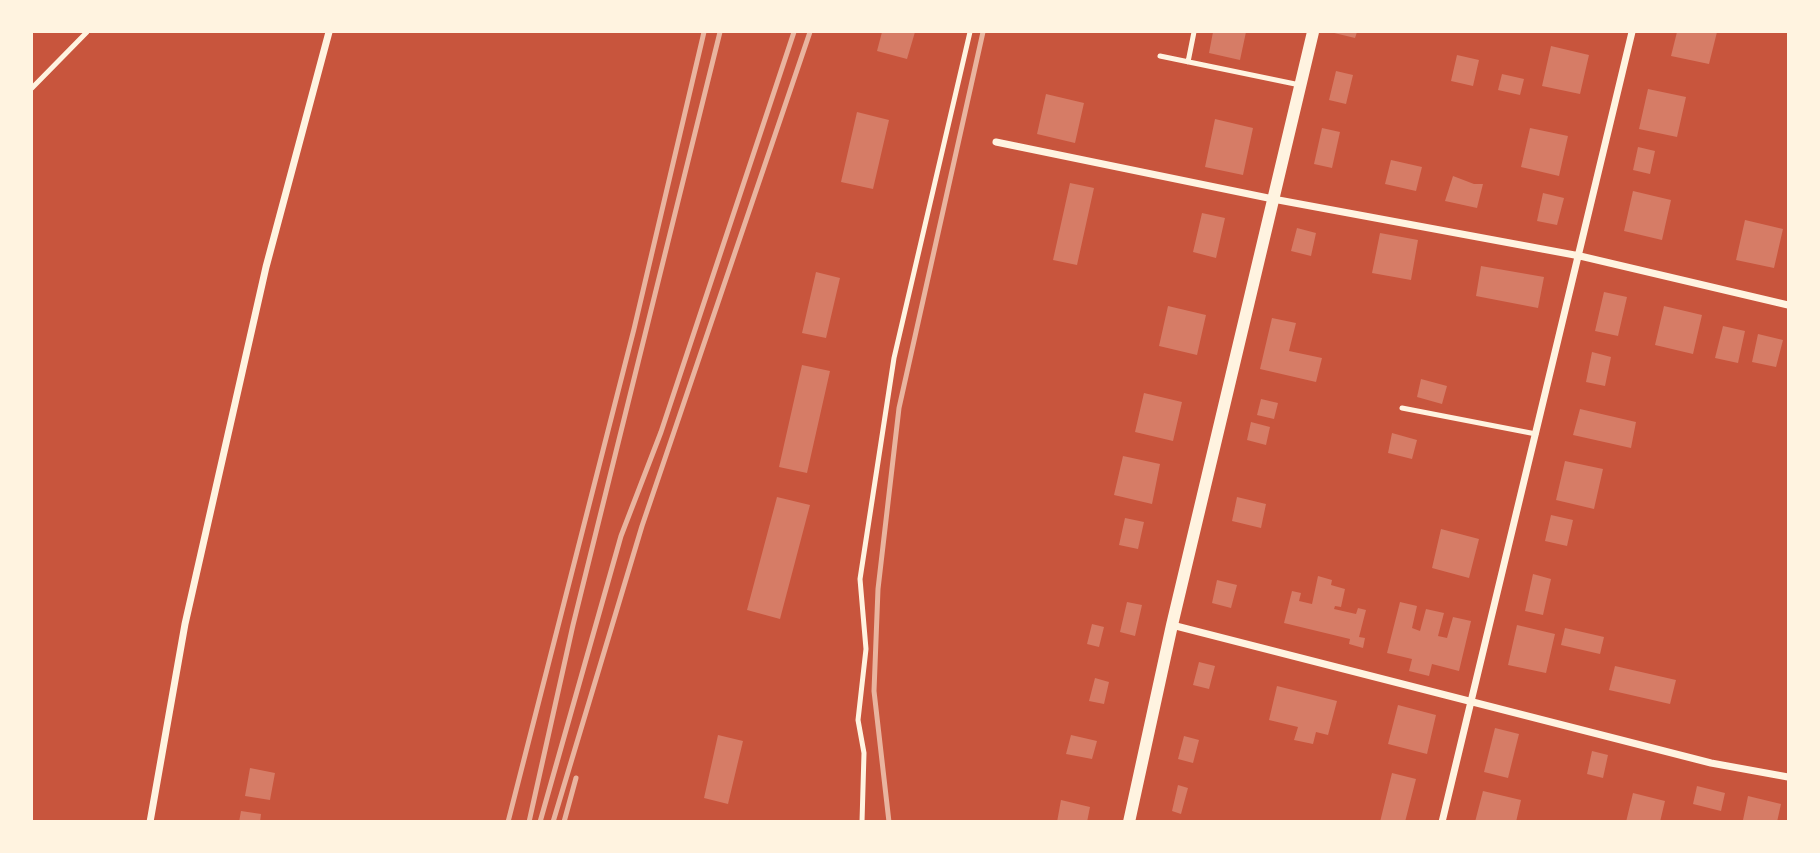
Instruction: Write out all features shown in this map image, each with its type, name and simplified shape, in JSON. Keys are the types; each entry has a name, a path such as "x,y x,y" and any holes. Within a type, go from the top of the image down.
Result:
{"street":[{"path":"150,821 185,624 266,267 329,32"},
{"path":"1129,821 1172,625 1314,32"},
{"path":"1442,821 1632,32"},
{"path":"996,142 1273,199 1580,256 1788,305"},
{"path":"1172,625 1711,763 1788,777"}],"lane":[{"path":"32,88 87,32"},
{"path":"862,821 864,753 859,720 866,649 860,579 894,358 970,32"},
{"path":"1188,62 1194,32"},
{"path":"1160,56 1300,85"},
{"path":"1402,408 1536,434"}],"building":[{"path":"882,32 915,32 907,59 877,51"},
{"path":"1213,32 1246,32 1240,60 1209,53"},
{"path":"1330,32 1357,32 1355,38"},
{"path":"1677,32 1717,32 1709,64 1671,56"},
{"path":"1551,46 1589,55 1580,94 1542,86"},
{"path":"1457,55 1479,60 1473,86 1451,81"},
{"path":"1336,71 1353,75 1346,104 1329,100"},
{"path":"1502,74 1524,79 1520,95 1498,90"},
{"path":"1648,89 1686,97 1677,137 1639,129"},
{"path":"1046,94 1084,103 1075,143 1037,134"},
{"path":"857,112 889,120 873,189 841,182"},
{"path":"1215,119 1253,128 1243,175 1205,167"},
{"path":"1322,128 1340,132 1332,168 1314,164"},
{"path":"1530,128 1568,136 1559,176 1521,167"},
{"path":"1638,147 1655,151 1650,174 1633,170"},
{"path":"1391,160 1422,167 1416,191 1385,184"},
{"path":"1453,176 1474,184 1483,184 1477,208 1445,201"},
{"path":"1070,183 1094,188 1077,265 1053,260"},
{"path":"1633,191 1671,200 1662,240 1624,231"},
{"path":"1543,193 1564,198 1557,225 1537,221"},
{"path":"1202,213 1225,218 1216,258 1193,252"},
{"path":"1745,220 1783,229 1774,268 1736,260"},
{"path":"1297,228 1316,233 1311,256 1291,251"},
{"path":"1380,233 1418,240 1411,280 1372,273"},
{"path":"1481,266 1544,277 1538,308 1476,296"},
{"path":"816,272 840,278 826,338 802,333"},
{"path":"1604,292 1627,297 1618,336 1595,331"},
{"path":"1168,306 1206,315 1197,355 1159,346"},
{"path":"1664,306 1702,315 1693,354 1655,345"},
{"path":"1272,318 1296,323 1289,351 1322,358 1316,382 1260,369"},
{"path":"1723,326 1745,331 1738,363 1715,358"},
{"path":"1758,334 1783,340 1776,367 1752,362"},
{"path":"1592,352 1611,357 1605,386 1586,382"},
{"path":"802,365 830,371 807,473 779,467"},
{"path":"1421,379 1447,386 1442,404 1417,397"},
{"path":"1144,393 1182,402 1173,441 1135,432"},
{"path":"1261,399 1278,403 1274,419 1257,415"},
{"path":"1580,409 1636,422 1631,448 1573,435"},
{"path":"1251,422 1270,427 1266,445 1247,440"},
{"path":"1392,433 1417,440 1412,459 1388,453"},
{"path":"1123,456 1160,464 1152,504 1114,495"},
{"path":"1565,461 1603,469 1594,509 1556,500"},
{"path":"777,497 810,505 780,619 747,610"},
{"path":"1237,497 1266,504 1261,528 1232,521"},
{"path":"1551,515 1573,520 1567,546 1545,541"},
{"path":"1125,518 1144,522 1138,549 1119,545"},
{"path":"1441,529 1479,539 1469,578 1432,568"},
{"path":"1533,574 1551,579 1543,615 1525,611"},
{"path":"1318,576 1332,580 1331,585 1345,589 1341,607 1335,606 1334,609 1356,614 1358,608 1366,610 1359,637 1365,638 1363,648 1349,644 1350,639 1284,623 1292,591 1301,593 1299,601 1312,604"},
{"path":"1217,580 1237,585 1231,608 1212,603"},
{"path":"1127,602 1142,605 1135,636 1120,632"},
{"path":"1400,602 1417,606 1412,628 1420,631 1426,609 1444,613 1438,636 1447,638 1453,617 1471,621 1459,671 1432,664 1429,676 1409,671 1412,659 1387,653"},
{"path":"1092,624 1104,627 1099,647 1087,644"},
{"path":"1517,625 1555,634 1546,673 1508,665"},
{"path":"1565,628 1604,637 1600,654 1561,645"},
{"path":"1199,662 1215,666 1209,689 1193,685"},
{"path":"1615,666 1676,680 1670,704 1609,690"},
{"path":"1095,678 1109,682 1104,704 1089,701"},
{"path":"1277,686 1337,701 1328,735 1316,732 1313,744 1294,740 1298,727 1269,720"},
{"path":"1398,705 1436,715 1427,754 1388,744"},
{"path":"1495,728 1519,734 1508,778 1484,772"},
{"path":"718,735 743,741 728,804 704,798"},
{"path":"1071,735 1097,741 1092,759 1066,754"},
{"path":"1184,736 1199,740 1193,763 1178,759"},
{"path":"1592,751 1608,755 1603,778 1587,774"},
{"path":"250,768 275,773 270,800 245,796"},
{"path":"1392,773 1416,779 1405,822 1380,822"},
{"path":"1178,785 1188,788 1181,814 1172,811"},
{"path":"1697,786 1725,793 1721,811 1693,804"},
{"path":"1483,791 1521,800 1516,822 1475,822"},
{"path":"1633,793 1665,801 1660,822 1626,822"},
{"path":"1748,796 1781,804 1777,822 1743,820"},
{"path":"1061,800 1090,807 1087,822 1057,822"},
{"path":"241,811 261,814 260,822 239,822"}],"railway":[{"path":"508,822 634,329 704,32"},
{"path":"529,822 573,625 720,32"},
{"path":"540,822 621,536 661,432 794,32"},
{"path":"553,822 642,526 810,32"},
{"path":"889,822 874,691 878,589 899,408 983,32"},
{"path":"564,822 576,778"}]}
